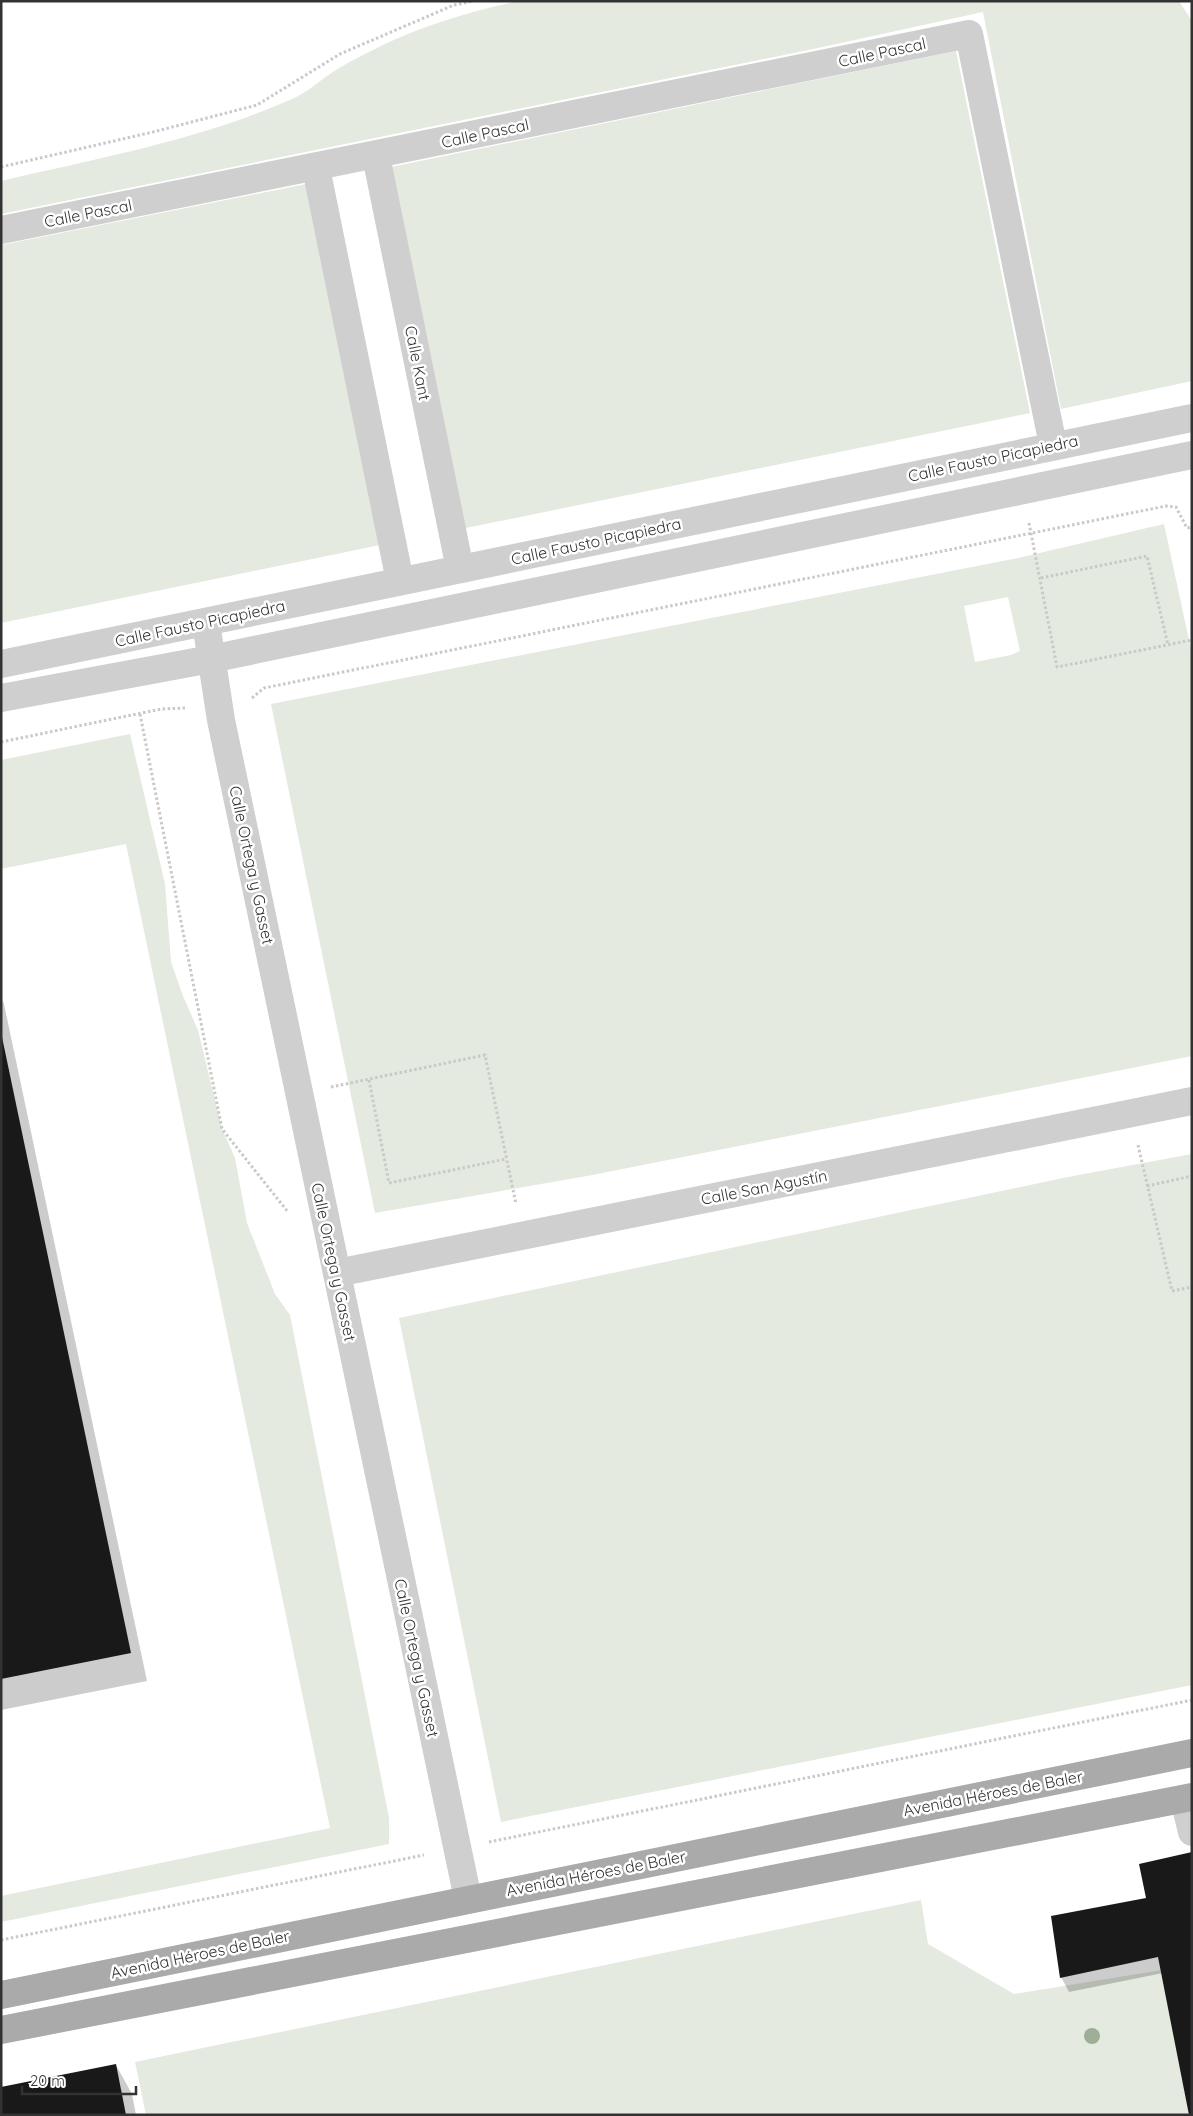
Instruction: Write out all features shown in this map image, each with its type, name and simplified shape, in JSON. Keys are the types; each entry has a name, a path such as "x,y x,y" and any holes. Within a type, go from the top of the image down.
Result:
{"main road":[{"name":"Avenida Héroes de Baler","path":"1,1994 1192,1753"},
{"name":"Avenida Héroes de Baler","path":"1,2030 1188,1798"}],"street":[{"name":"Calle Pascal","path":"1,230 376,156 969,34 1053,445"},
{"name":"Calle Kant","path":"376,156 460,569"},
{"path":"316,168 400,581"},
{"name":"Calle Fausto Picapiedra","path":"1,664 206,623 1053,445 1192,418"},
{"name":"Calle Fausto Picapiedra","path":"1,698 211,658 1192,455"},
{"name":"Calle Ortega y Gasset","path":"206,623 221,720 468,1899"},
{"name":"Calle San Agustín","path":"337,1273 1192,1101"},
{"path":"1188,1798 1192,1832"}],"path":[{"path":"1,167 153,132 257,105 340,54 454,5 473,1"},
{"path":"1022,490 1057,667 1192,640"},
{"path":"1,742 140,714 184,708 194,714 197,722 221,720 245,715 247,705 264,688 1166,506 1176,507 1187,528 1192,527"},
{"path":"1040,578 1147,556 1168,645"},
{"path":"140,714 222,1129 289,1212"},
{"path":"299,1094 485,1055 523,1236"},
{"path":"369,1080 389,1183 506,1159"},
{"path":"1130,1113 1172,1291 1192,1287"},
{"path":"1147,1186 1192,1176"},
{"path":"482,1844 1192,1700"},
{"path":"1,1940 427,1855"}],"shaded area":[{"path":"520,1 1179,1 1192,21 1192,381 1061,409 983,12 818,48 1,214 1,181 149,147 222,126 296,97 343,65 388,42 465,14"},
{"path":"956,51 1030,413 461,529 386,168"},
{"path":"306,184 380,545 1,623 1,245"},
{"path":"1164,524 1192,654 1192,1056 587,1176 375,1213 271,704 1018,558","holes":["1008,597 1020,651 1011,655 975,662 964,606"]},
{"path":"130,734 165,884 171,962 198,1030 222,1129 235,1158 247,1223 275,1294 290,1315 389,1818 389,1844 1,1922 1,1896 330,1828 126,844 1,869 1,760"},
{"path":"1192,1154 1192,1685 501,1822 399,1318 1068,1177"},
{"path":"921,1900 928,1944 1014,1994 1162,1970 1189,2115 146,2115 135,2062"}],"building":[{"path":"1,1038 131,1653 1,1679"},
{"path":"1192,1852 1192,2115 1189,2115 1158,1957 1060,1978 1051,1916 1146,1898 1139,1864"},
{"path":"116,2064 126,2115 1,2115 1,2087"}]}
